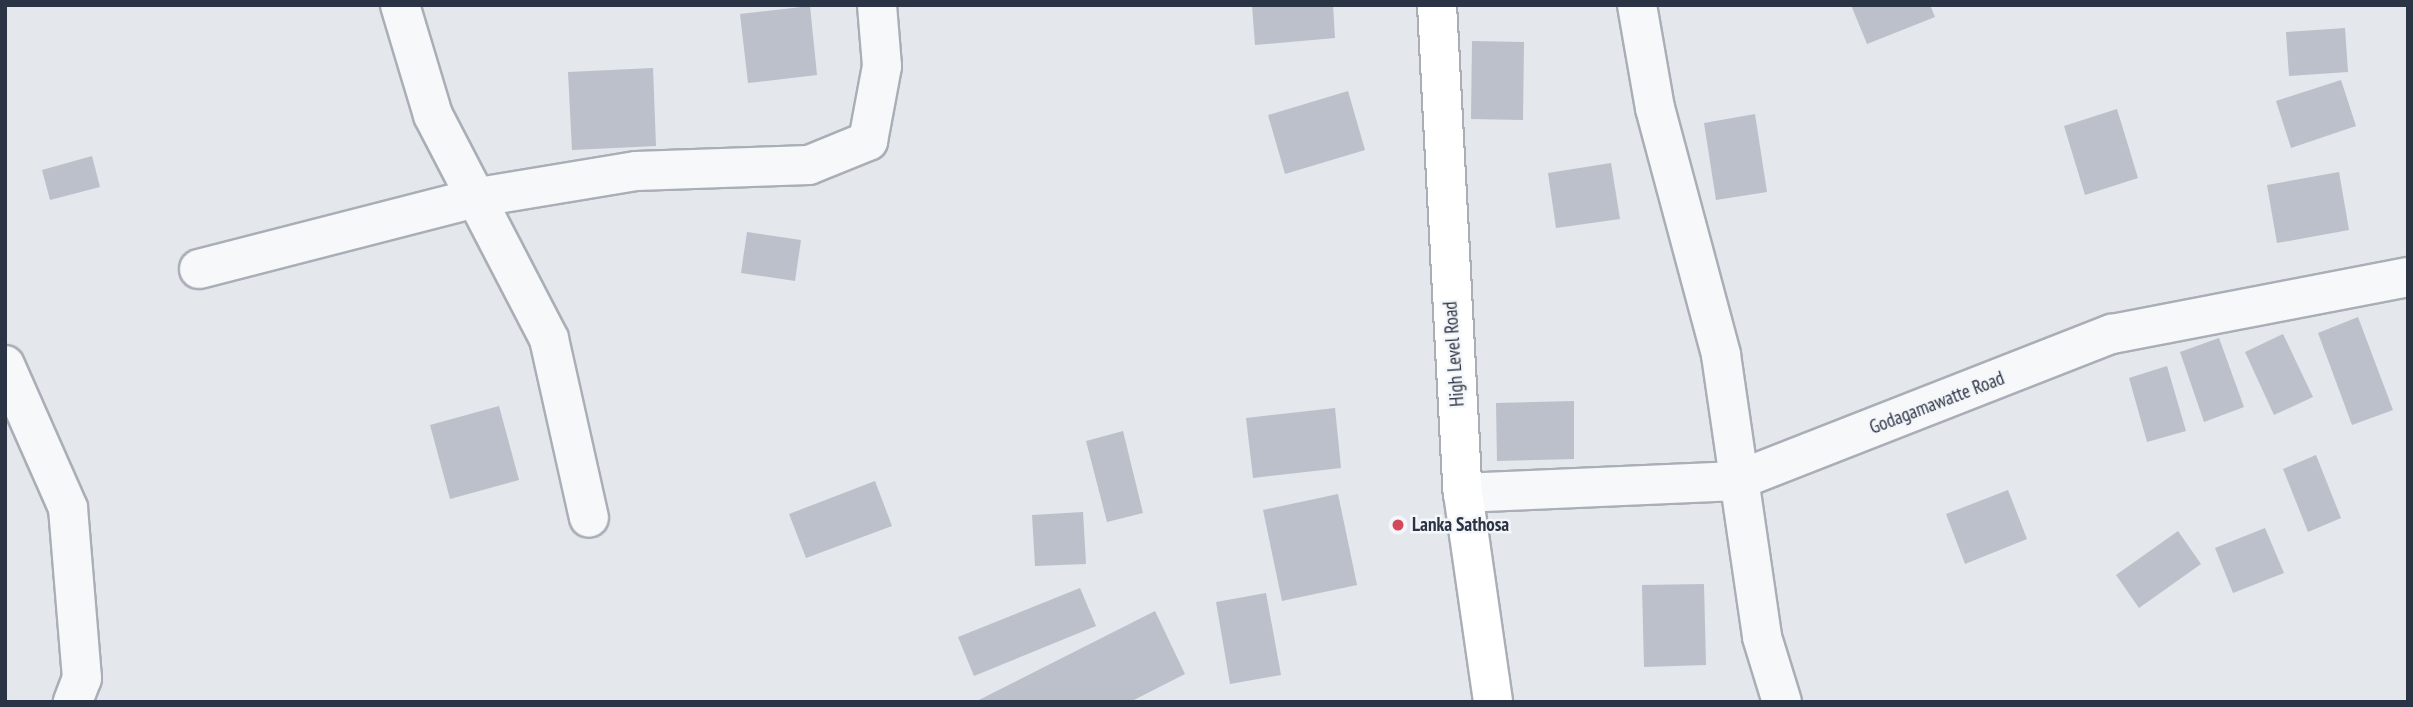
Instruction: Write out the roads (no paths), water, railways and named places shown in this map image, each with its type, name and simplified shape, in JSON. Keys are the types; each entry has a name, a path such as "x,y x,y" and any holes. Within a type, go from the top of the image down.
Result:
{"highway":[{"name":"High Level Road","path":"1437,5 1462,493 1493,702"}],"street":[{"path":"400,5 433,115 479,197 549,340 589,518"},
{"path":"199,269 479,197 636,171 809,165 868,141 882,66 877,5"},
{"path":"1637,5 1656,108 1721,355 1735,481 1762,637 1782,702"},
{"name":"Godagamawatte Road","path":"1462,493 1735,481 2112,334 2408,277"},
{"path":"5,365 68,508 82,678 73,702"}],"place":[{"name":"Lanka Sathosa","path":"1398,525"}]}
